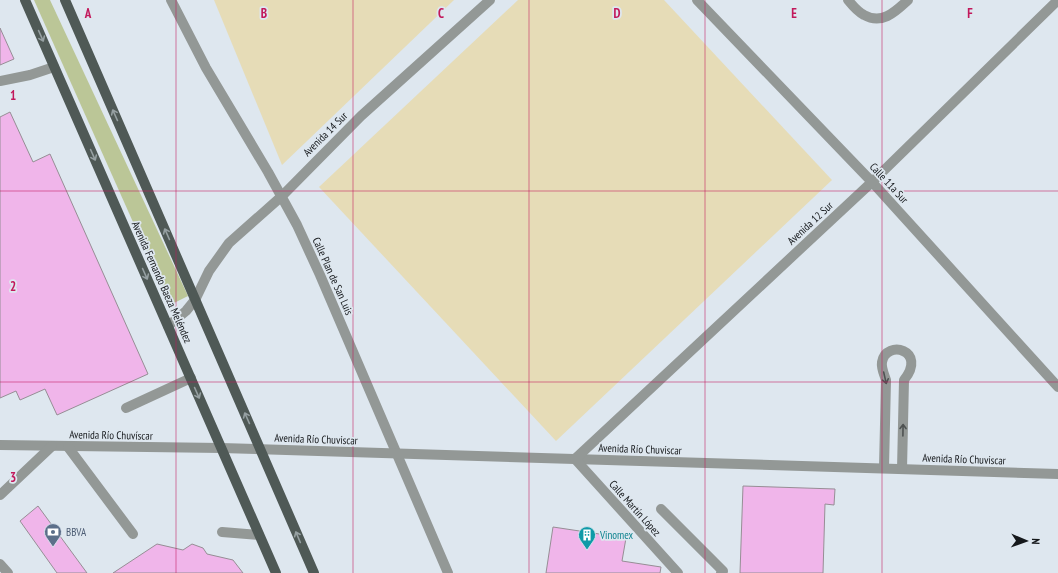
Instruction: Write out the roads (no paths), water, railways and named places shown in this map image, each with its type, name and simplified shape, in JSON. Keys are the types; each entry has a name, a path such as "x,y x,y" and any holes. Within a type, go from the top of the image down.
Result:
{"main road":[{"name":"Avenida Fernando Baeza Meléndez","path":"25,0 276,573"},
{"name":"Avenida Fernando Baeza Meléndez","path":"64,0 314,573"}],"street":[{"name":"Calle Plan de San Luis","path":"171,0 206,68 282,196 320,275 448,573"},
{"name":"Avenida 14 Sur","path":"196,300 208,271 229,243 282,196 366,111 490,0"},
{"name":"Calle 11a Sur","path":"697,0 872,182 1058,386"},
{"path":"848,0 863,15 879,19 887,17 908,0"},
{"name":"Avenida 12 Sur","path":"574,459 872,182 1058,0"},
{"path":"0,81 30,75 54,67"},
{"path":"168,326 186,311 196,300"},
{"path":"884,468 886,380 882,362 887,353 896,349 901,350 909,356 912,365 911,370 904,380 902,469"},
{"path":"126,408 191,378"},
{"name":"Avenida Río Chuvíscar","path":"0,445 222,448"},
{"path":"0,495 52,446"},
{"path":"68,447 133,534"},
{"name":"Avenida Río Chuviscar","path":"222,448 1058,474"},
{"name":"Calle Martín López","path":"574,459 678,573"},
{"path":"661,509 723,572"},
{"path":"222,532 259,535"},
{"path":"0,564 8,573"}],"place":[{"name":"BBVA","path":"53,547"},
{"name":"Vinomex","path":"587,550"}]}
